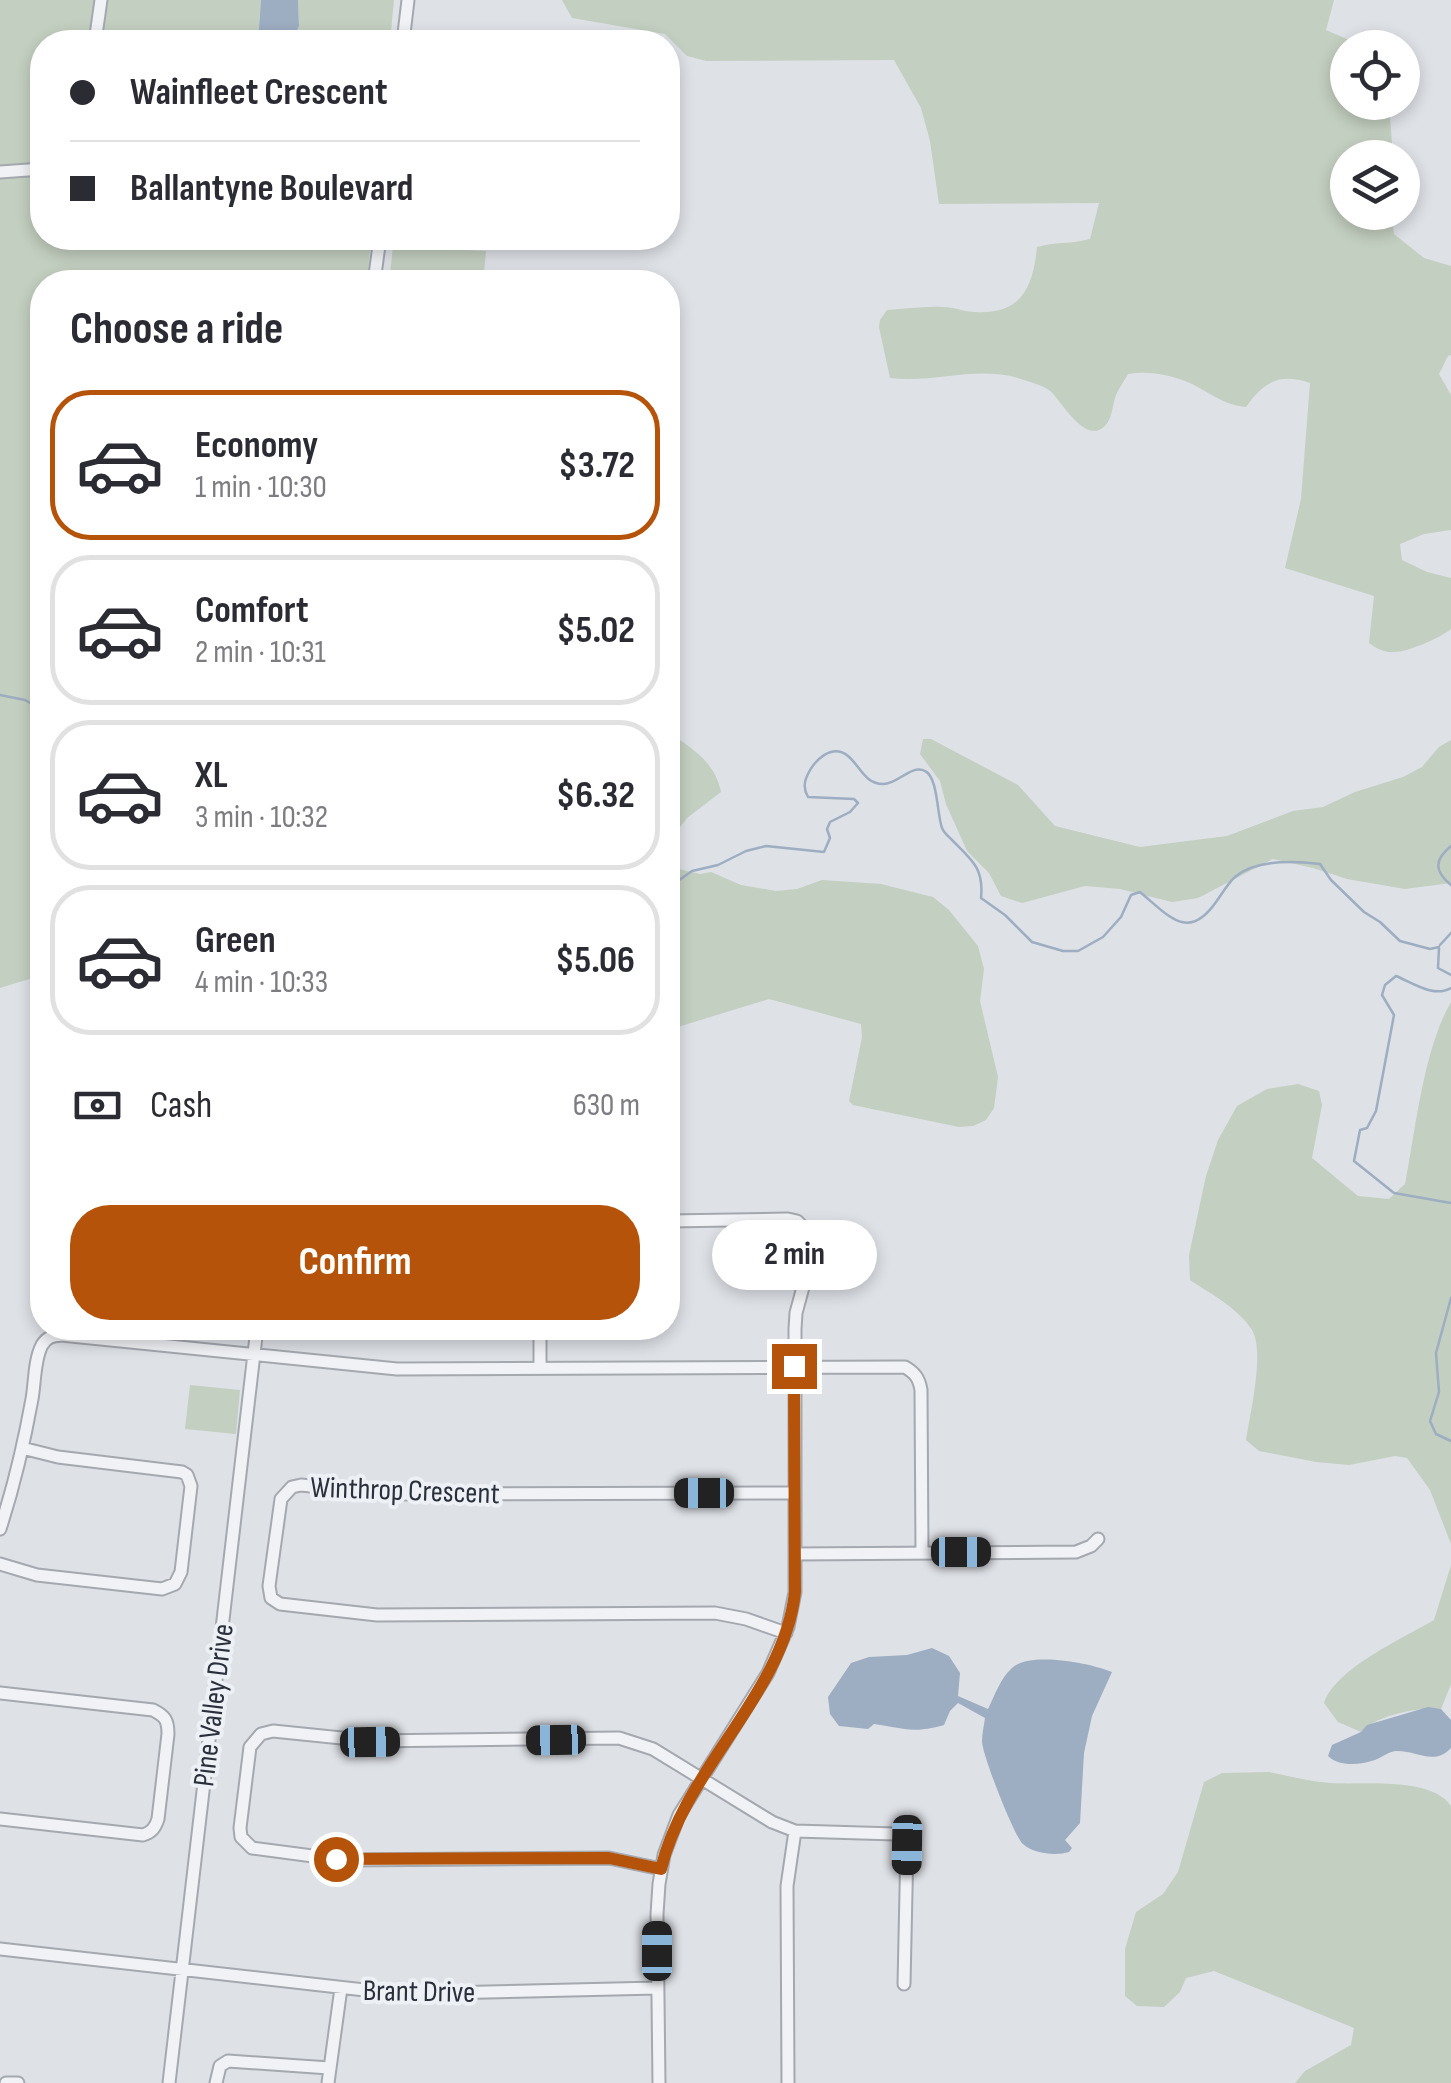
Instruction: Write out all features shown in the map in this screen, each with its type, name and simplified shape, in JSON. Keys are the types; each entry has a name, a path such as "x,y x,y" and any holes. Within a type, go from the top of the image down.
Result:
{"street":[{"path":"97,30 101,0"},
{"path":"404,30 408,0"},
{"path":"0,172 30,170"},
{"path":"658,2083 661,1869 673,1828 768,1672 793,1610 795,1319 809,1260 808,1236 802,1226 788,1220 680,1221"},
{"path":"0,1529 12,1494 44,1340"},
{"path":"109,1340 397,1369 905,1368 919,1380 922,1552"},
{"name":"Pine Valley Drive","path":"169,2083 256,1340"},
{"path":"540,1340 540,1368"},
{"path":"0,1564 36,1575 162,1589 175,1584 181,1572 191,1486 187,1475 22,1448"},
{"name":"Winthrop Crescent","path":"786,1632 715,1613 357,1614 280,1604 272,1598 269,1586 281,1499 292,1487 301,1485 389,1494 796,1492"},
{"path":"795,1554 1076,1552 1098,1539"},
{"path":"0,1693 153,1710 168,1722 168,1734 158,1820 149,1833 0,1819"},
{"path":"661,1869 609,1858 343,1860 252,1848 241,1837 240,1828 250,1747 262,1734 273,1731 370,1742 619,1738 654,1749 772,1822 796,1831 895,1834 907,1845 904,1984"},
{"path":"788,2083 787,1886 796,1831"},
{"name":"Brant Drive","path":"0,1949 400,1994 657,1988"},
{"path":"328,2083 341,1988"},
{"path":"216,2083 220,2066 228,2060 330,2068"},
{"path":"6,2083 18,2083"}],"green space":[{"path":"0,0 261,0 259,30 30,30 30,250 370,250 368,270 30,270 30,979 0,988"},
{"path":"298,0 394,0 391,30 297,30"},
{"path":"562,0 1334,0 1326,30 1330,32 1330,120 1390,120 1392,140 1330,140 1330,230 1393,230 1424,258 1451,266 1451,355 1439,374 1451,395 1451,530 1424,534 1400,544 1402,560 1451,578 1451,629 1407,650 1380,650 1369,643 1374,596 1285,568 1301,499 1310,383 1281,379 1266,385 1246,407 1171,377 1128,374 1108,422 1094,431 1079,424 1049,390 1010,376 890,378 879,327 887,310 947,307 991,312 1014,304 1028,286 1037,247 1090,239 1099,203 939,204 921,108 894,60 706,61 687,56 680,49 680,30 642,30 572,18"},
{"path":"393,250 486,251 484,270 390,270"},
{"path":"923,739 931,739 1018,785 1055,826 1140,847 1227,836 1293,811 1323,807 1403,777 1422,767 1439,747 1451,740 1451,883 1405,889 1347,879 1273,859 1198,898 1172,902 1120,889 1085,886 1022,903 1001,896 989,873 967,851 940,781 920,754"},
{"path":"680,740 708,764 721,792 680,827"},
{"path":"680,869 711,872 741,885 776,891 822,880 881,884 933,897 978,946 984,969 980,1001 998,1077 994,1108 986,1120 959,1127 853,1105 849,1101 861,1024 769,999 680,1026"},
{"path":"1451,1002 1451,1544 1430,1490 1407,1458 1395,1456 1349,1465 1316,1462 1259,1451 1246,1440 1255,1384 1256,1340 1239,1315 1190,1280 1189,1255 1218,1140 1237,1106 1267,1089 1298,1084 1319,1091 1322,1105 1312,1158 1358,1196 1389,1199 1405,1184 1427,1066"},
{"path":"190,1385 240,1390 236,1434 185,1429"},
{"path":"1451,1565 1451,1684 1441,1709 1398,1713 1361,1732 1338,1722 1324,1703 1331,1690 1356,1666 1434,1620"},
{"path":"1269,1772 1323,1782 1413,1787 1429,1790 1451,1806 1451,2083 1295,2083 1305,2071 1351,2045 1354,2028 1214,1971 1186,1978 1180,1992 1164,2007 1137,2006 1125,1996 1125,1949 1136,1912 1163,1894 1178,1872 1204,1782 1222,1773"}],"water":[{"path":"261,0 298,0 297,30 259,30"},
{"path":"932,1648 949,1656 960,1673 958,1696 988,1709 1004,1677 1020,1663 1060,1660 1112,1672 1092,1716 1084,1753 1080,1823 1065,1840 1072,1848 1069,1852 1039,1852 1019,1838 983,1749 985,1718 958,1703 944,1725 924,1729 874,1724 868,1729 839,1726 830,1714 828,1697 851,1663"},
{"path":"1428,1707 1441,1709 1451,1720 1451,1748 1445,1753 1432,1757 1394,1751 1369,1762 1350,1764 1328,1756 1332,1745 1361,1732 1367,1725"}],"waterway":[{"path":"0,695 30,703"},
{"path":"680,880 692,871 766,846 824,852 830,838 830,822 858,803 854,799 808,797 805,784 810,770 824,755 836,751 848,756 867,778 877,783 888,783 914,770 925,771 935,788 942,828 975,865 981,879 981,898 1032,942 1078,951 1103,937 1121,917 1131,895 1140,892 1178,921 1196,921 1206,914 1232,879 1244,871 1288,862 1320,864 1364,912 1400,941 1430,949 1439,947"},
{"path":"1451,846 1438,866 1451,885"},
{"path":"1440,945 1451,933"},
{"path":"1439,948 1438,968 1451,975"},
{"path":"1451,988 1431,990 1396,976 1385,985 1382,995 1394,1015 1376,1111 1367,1128 1360,1130 1354,1161 1394,1193 1451,1203"},
{"path":"1451,1298 1436,1353 1439,1392 1430,1421 1436,1434 1451,1441"}],"route":[{"path":"336,1859 609,1858 661,1869 680,1815 768,1672 792,1616 794,1366"}]}
